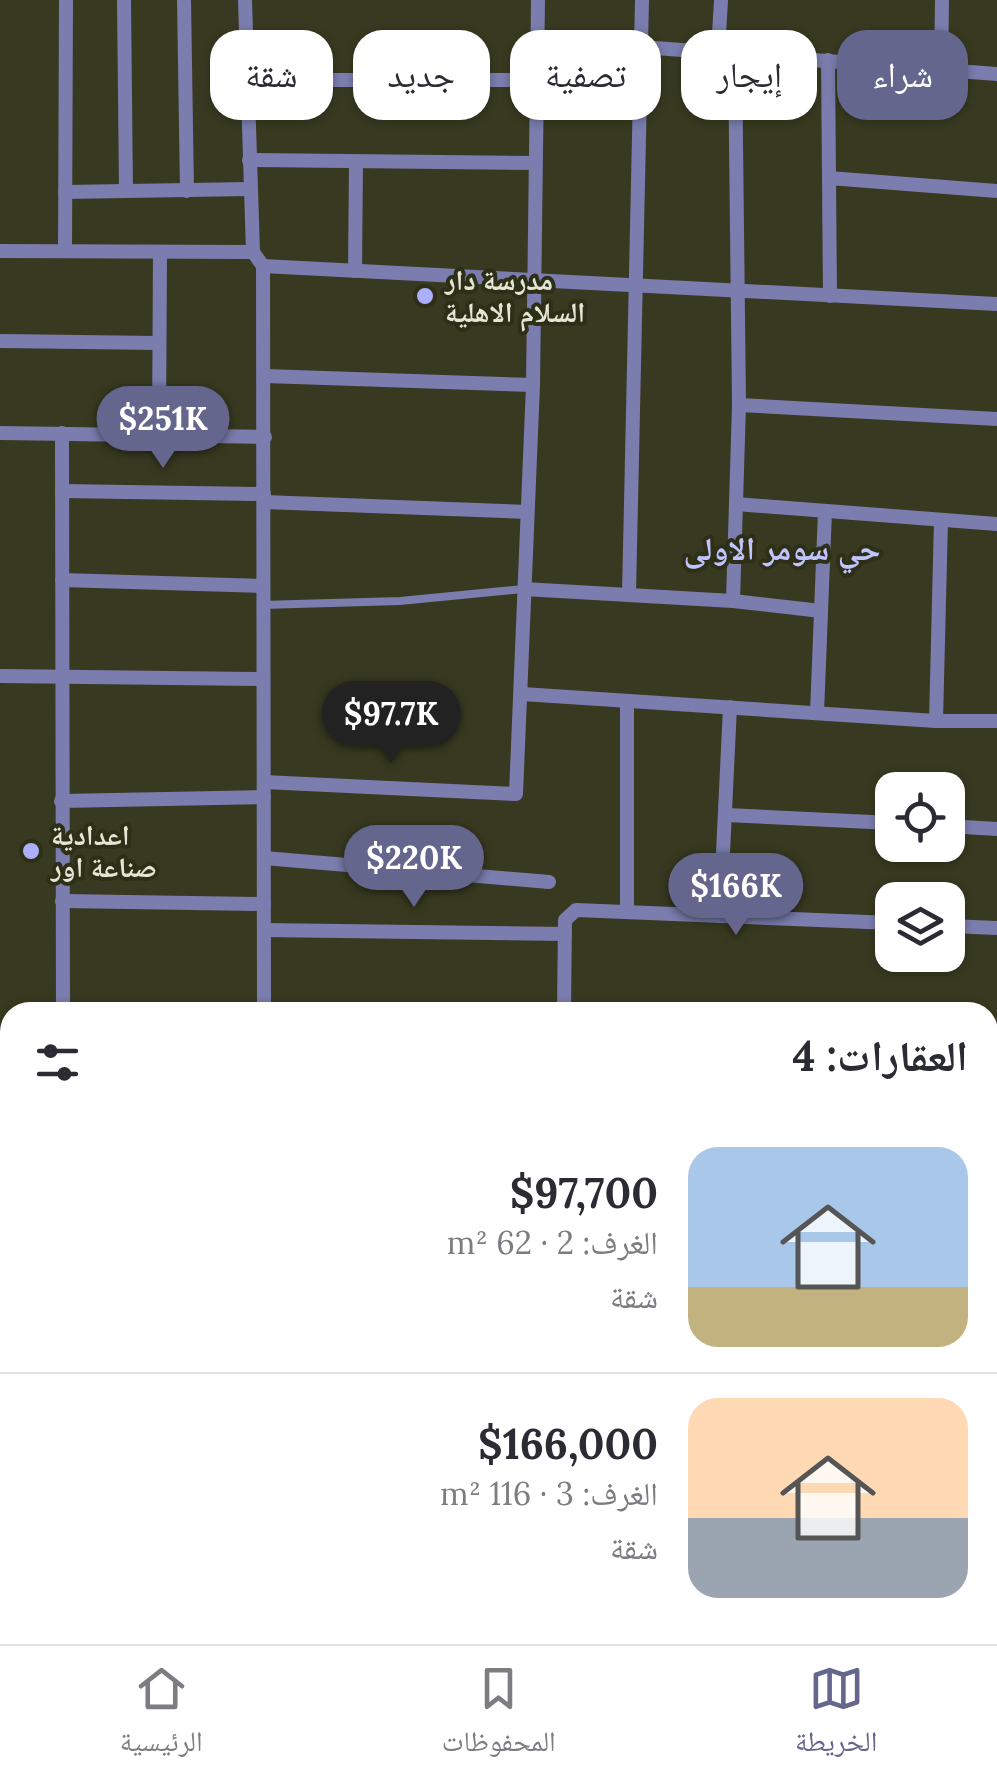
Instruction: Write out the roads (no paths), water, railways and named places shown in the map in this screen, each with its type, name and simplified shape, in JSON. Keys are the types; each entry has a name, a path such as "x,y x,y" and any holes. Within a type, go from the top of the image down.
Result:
{"street":[{"path":"65,250 66,0"},
{"path":"124,0 126,191"},
{"path":"184,0 186,191"},
{"path":"245,0 246,30"},
{"path":"538,0 538,30"},
{"path":"642,0 642,30"},
{"path":"719,30 721,0"},
{"path":"942,0 942,30"},
{"path":"817,59 837,61"},
{"path":"828,60 830,296"},
{"path":"968,72 997,74"},
{"path":"333,80 510,80"},
{"path":"248,120 253,252 264,266 264,1002"},
{"path":"61,802 264,789 516,794 533,384 537,120"},
{"path":"628,594 641,120"},
{"path":"733,600 738,406 736,120"},
{"path":"250,160 536,164"},
{"path":"355,271 356,162"},
{"path":"830,178 997,192"},
{"path":"65,192 250,189"},
{"path":"0,250 253,252"},
{"path":"159,436 160,252"},
{"path":"264,266 997,304"},
{"path":"0,341 159,343"},
{"path":"264,376 533,384"},
{"path":"738,406 997,419"},
{"path":"0,433 265,438"},
{"path":"62,434 63,1002"},
{"path":"62,492 527,512"},
{"path":"736,504 997,524"},
{"path":"817,713 825,511"},
{"path":"936,720 941,520"},
{"path":"62,580 262,586"},
{"path":"524,589 733,600 821,611"},
{"path":"0,676 262,679"},
{"path":"522,694 997,721"},
{"path":"627,702 627,910"},
{"path":"720,915 730,708"},
{"path":"726,815 875,823"},
{"path":"965,827 997,829"},
{"path":"264,858 549,882"},
{"path":"62,901 264,904"},
{"path":"564,1002 565,920 572,911 627,910 875,923"},
{"path":"965,927 997,928"},
{"path":"264,930 564,934"}],"lane":[{"path":"262,604 400,601 524,589"}],"place":[{"name":"مدرسة دار السلام الاهلية","path":"425,296"},
{"name":"اعدادية صناعة اور","path":"31,851"}],"district":[{"name":"حي سومر الاولى","path":"782,549"}]}
